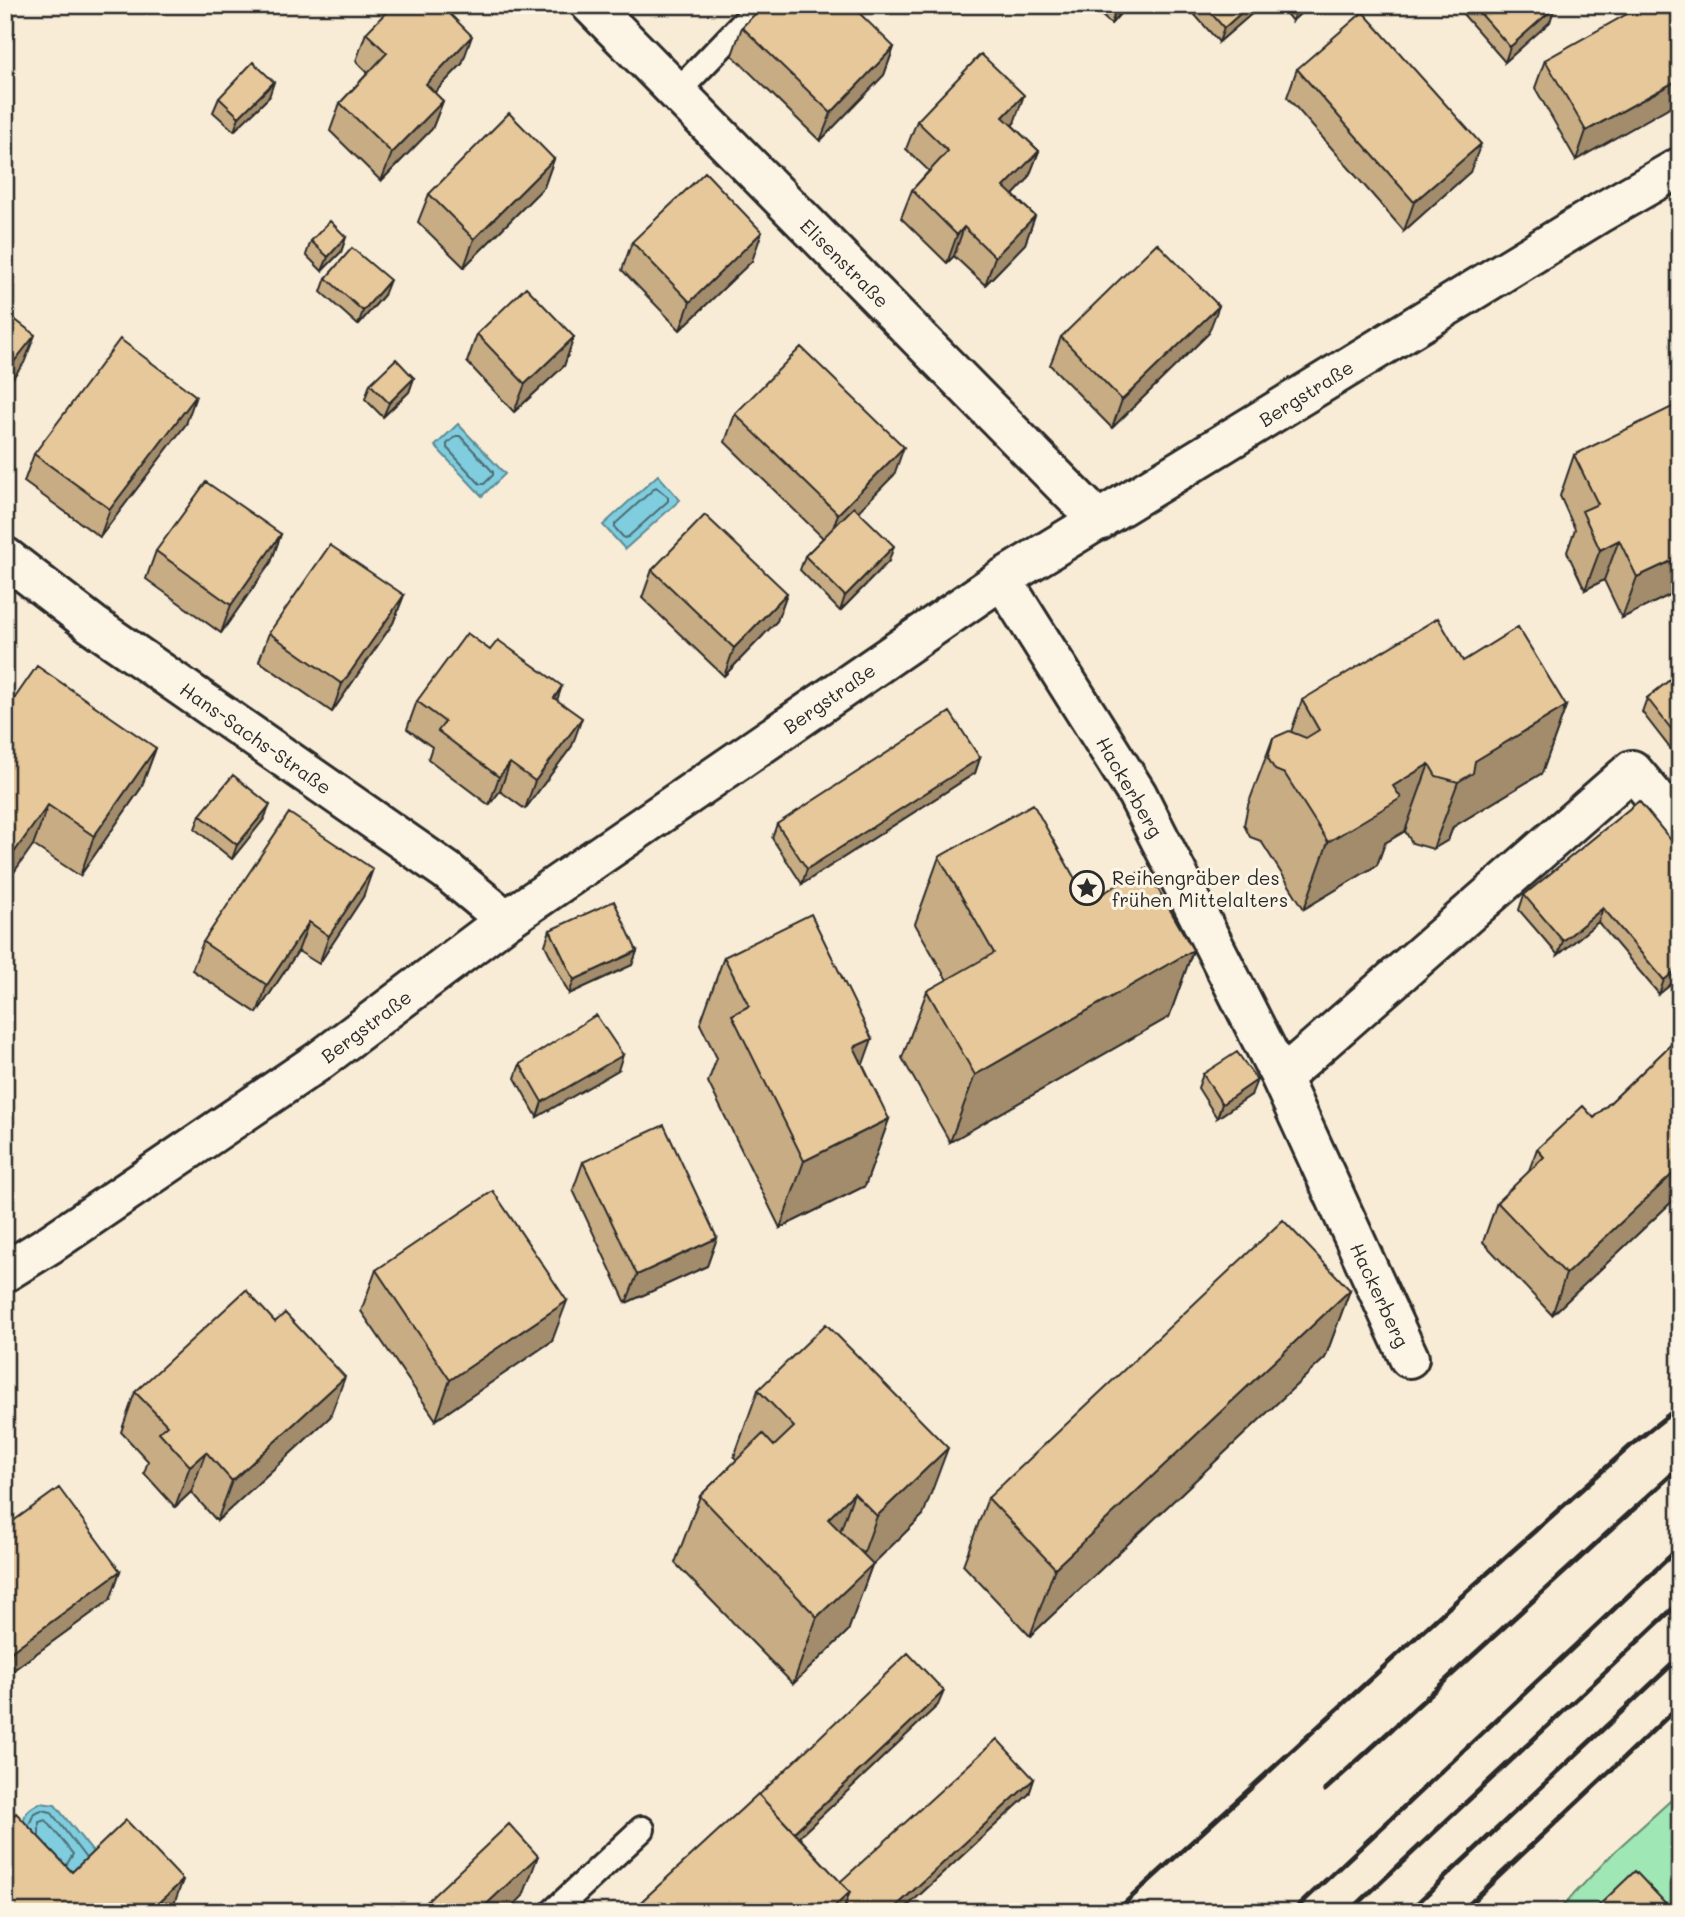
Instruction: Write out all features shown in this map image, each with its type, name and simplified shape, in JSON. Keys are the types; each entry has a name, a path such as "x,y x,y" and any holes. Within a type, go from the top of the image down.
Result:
{"street":[{"name":"Elisenstraße","path":"591,5 1099,521"},
{"name":"Bergstraße","path":"5,1272 319,1061 506,920 1002,579 1598,214 1680,167"},
{"name":"Hans-Sachs-Straße","path":"5,558 93,625 447,871 506,920"},
{"name":"Hackerberg","path":"1002,579 1137,794 1281,1078 1409,1358"},
{"path":"1281,1078 1632,770 1680,827"}],"lane":[{"path":"677,92 761,5"},
{"path":"553,1912 642,1829"}],"green space":[{"path":"1680,1792 1680,1912 1557,1912 1615,1851"}],"water":[{"path":"458,424 505,474 482,496 435,446"},
{"path":"658,475 680,500 625,549 603,525"},
{"path":"40,1803 55,1805 96,1856 62,1893 22,1828 27,1812"}],"building":[{"path":"393,5 441,5 472,36 426,84 443,101 392,153 340,103 387,53 366,33"},
{"path":"764,5 851,5 894,47 831,113 742,27"},
{"path":"1204,5 1250,5 1224,28"},
{"path":"1473,5 1553,5 1555,7 1510,47"},
{"path":"1643,5 1671,5 1675,12 1680,9 1680,79 1586,131 1545,60"},
{"path":"1363,12 1481,144 1414,202 1297,69"},
{"path":"981,54 1024,95 1003,117 1039,151 1004,187 1035,216 995,257 964,227 957,235 912,190 948,151 917,121"},
{"path":"253,62 274,82 239,117 219,98"},
{"path":"509,113 554,159 474,239 429,194"},
{"path":"705,172 762,232 690,302 632,242"},
{"path":"330,221 346,237 328,257 311,241"},
{"path":"1157,243 1219,306 1122,400 1061,337"},
{"path":"352,248 390,280 363,311 326,278"},
{"path":"526,287 574,337 525,384 477,334"},
{"path":"5,312 35,335 5,373"},
{"path":"120,339 196,396 110,509 34,454"},
{"path":"801,347 904,447 838,514 735,414"},
{"path":"396,359 414,378 389,403 370,384"},
{"path":"1674,406 1680,417 1680,557 1637,577 1619,540 1600,550 1582,511 1598,504 1574,455"},
{"path":"206,482 281,534 231,605 156,551"},
{"path":"854,507 894,546 845,596 805,556"},
{"path":"705,515 787,593 734,648 652,570"},
{"path":"330,545 404,595 342,684 269,633"},
{"path":"1438,618 1463,661 1518,627 1566,706 1475,761 1473,773 1458,782 1436,776 1429,764 1393,786 1401,798 1328,842 1285,774 1275,770 1268,758 1273,738 1289,731 1306,738 1319,730 1302,700"},
{"path":"467,633 490,650 498,640 562,686 554,698 582,718 535,781 510,763 499,777 438,731 445,722 417,701"},
{"path":"37,666 156,748 94,836 48,805 5,865 5,712"},
{"path":"1680,672 1680,740 1647,698"},
{"path":"950,712 980,758 807,869 777,824"},
{"path":"233,775 270,805 237,845 200,815"},
{"path":"1639,801 1680,851 1680,967 1664,980 1603,908 1563,941 1524,895"},
{"path":"1033,804 1088,902 1146,868 1193,950 975,1075 927,991 994,953 939,857"},
{"path":"289,813 373,869 329,936 309,922 267,985 203,942"},
{"path":"614,901 637,951 574,980 550,930"},
{"path":"811,914 872,1039 854,1047 889,1119 804,1161 732,1015 749,1006 724,957"},
{"path":"596,1015 623,1055 542,1102 520,1064"},
{"path":"1680,1036 1680,1167 1566,1274 1497,1202 1544,1157 1537,1149 1583,1106 1594,1118"},
{"path":"1237,1052 1257,1080 1222,1104 1203,1074"},
{"path":"664,1125 717,1238 637,1275 583,1162"},
{"path":"493,1191 567,1301 450,1380 376,1270"},
{"path":"1283,1220 1350,1290 1055,1568 988,1498"},
{"path":"246,1290 275,1322 285,1313 345,1377 232,1481 206,1452 190,1466 159,1432 167,1425 135,1392"},
{"path":"826,1324 948,1448 877,1516 854,1493 828,1519 873,1564 817,1617 700,1496 763,1434 774,1446 794,1427 758,1390"},
{"path":"59,1488 120,1571 12,1651 5,1641 5,1527"},
{"path":"908,1653 944,1691 794,1832 759,1795"},
{"path":"997,1739 1034,1779 890,1912 852,1912 845,1905 850,1892 840,1882"},
{"path":"758,1794 850,1892 829,1912 630,1912"},
{"path":"16,1813 72,1872 126,1820 183,1880 150,1912 140,1912 134,1906 128,1912 5,1912 5,1824"},
{"path":"509,1824 538,1856 478,1912 416,1912"},
{"path":"1635,1871 1674,1912 1592,1912"}],"railway":[{"path":"1115,1912 1446,1610 1636,1441 1680,1406"},
{"path":"1325,1790 1680,1467"},
{"path":"1292,1912 1680,1547"},
{"path":"1349,1912 1680,1602"},
{"path":"1408,1912 1680,1657"},
{"path":"1461,1912 1680,1705"}],"place":[{"name":"Reihengräber des frühen Mittelalters","path":"1087,888"}]}
